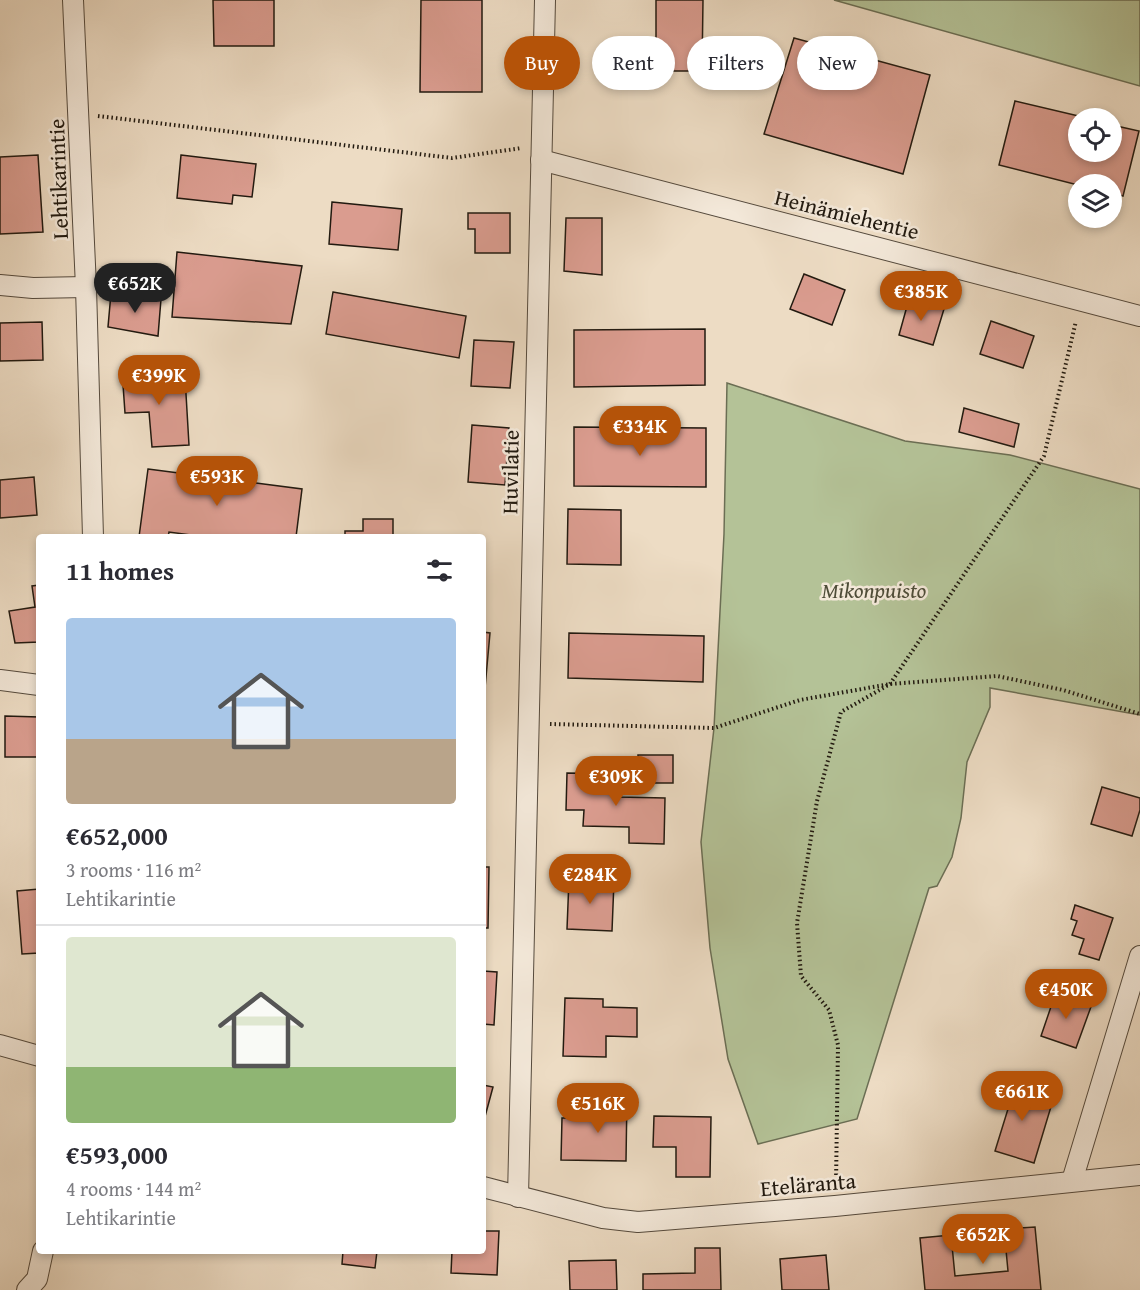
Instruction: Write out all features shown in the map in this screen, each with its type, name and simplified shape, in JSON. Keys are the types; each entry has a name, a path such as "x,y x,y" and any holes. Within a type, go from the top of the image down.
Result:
{"street":[{"name":"Lehtikarintie","path":"73,0 86,287 93,534"},
{"name":"Huvilatie","path":"518,1197 544,0"},
{"name":"Heinämiehentie","path":"541,155 1140,316"},
{"path":"0,285 86,287"},
{"path":"0,680 36,685"},
{"path":"1072,1180 1140,956"},
{"path":"0,1045 36,1055"},
{"name":"Eteläranta","path":"486,1188 603,1218 638,1222 835,1206 1072,1180 1140,1175"},
{"path":"27,1290 37,1279 43,1254"}],"path":[{"path":"79,113 452,158 522,148 541,155"},
{"path":"835,1206 838,1045 829,1010 801,976 797,923 817,801 842,712 890,684 1044,456 1081,300"},
{"path":"528,723 714,728 800,700 890,684 997,676 1063,690 1140,714"}],"green space":[{"path":"834,0 1140,0 1140,86"},
{"name":"Mikonpuisto","path":"727,383 905,441 1010,455 1140,489 1140,715 990,688 990,707 967,762 961,818 952,857 937,886 929,888 857,1119 758,1144 728,1059 710,948 701,842 714,728 724,534"}],"building":[{"path":"213,0 274,0 274,46 214,46"},
{"path":"421,0 482,0 482,92 420,92"},
{"path":"656,0 703,0 702,36 687,36 687,71 675,71 675,36 656,36"},
{"path":"794,38 797,39 797,90 878,90 878,61 930,75 903,174 764,134 778,90 785,90 785,67"},
{"path":"1015,101 1068,114 1068,162 1122,162 1122,127 1139,131 1123,196 1122,174 1068,174 1068,182 999,165"},
{"path":"38,155 43,232 0,234 0,157"},
{"path":"181,155 256,164 252,197 233,195 232,204 177,198"},
{"path":"332,202 402,209 398,250 329,244"},
{"path":"468,213 510,213 510,253 475,253 475,229 468,229"},
{"path":"566,218 602,218 602,275 564,271"},
{"path":"177,252 302,266 291,324 172,317"},
{"path":"804,274 845,290 832,325 790,309"},
{"path":"333,292 466,316 459,358 326,334"},
{"path":"111,293 161,299 158,336 108,327"},
{"path":"909,299 944,309 933,345 899,335"},
{"path":"991,321 1034,336 1023,368 980,354"},
{"path":"42,322 43,360 0,361 0,323"},
{"path":"705,329 705,385 574,387 574,330"},
{"path":"474,340 514,342 510,388 471,386"},
{"path":"145,369 146,380 185,377 189,445 152,447 149,412 125,413 122,370"},
{"path":"964,408 1019,424 1014,447 959,432"},
{"path":"472,425 509,428 505,485 468,482"},
{"path":"574,427 706,428 706,487 574,486"},
{"path":"148,469 302,489 296,534 169,532 169,534 139,534"},
{"path":"34,477 37,515 0,518 0,480"},
{"path":"568,509 621,510 621,565 567,564"},
{"path":"363,519 393,519 393,534 345,534 345,531 363,531"},
{"path":"36,585 36,642 15,643 9,611 35,607 32,586"},
{"path":"486,632 490,633 486,677"},
{"path":"569,633 704,636 703,682 568,678"},
{"path":"5,716 36,717 36,757 5,757"},
{"path":"638,755 673,755 673,783 638,783"},
{"path":"567,773 620,774 619,797 665,798 664,844 629,843 629,827 583,826 584,810 566,810"},
{"path":"1102,787 1140,798 1140,810 1132,836 1091,824"},
{"path":"486,867 489,867 488,928 486,928"},
{"path":"569,879 614,881 612,931 567,929"},
{"path":"36,889 36,953 22,954 17,891"},
{"path":"1075,905 1113,918 1099,960 1079,954 1084,939 1072,935 1077,921 1071,919"},
{"path":"486,971 497,972 494,1025 486,1024"},
{"path":"1056,992 1092,1004 1076,1048 1041,1036"},
{"path":"565,998 603,999 603,1007 637,1008 637,1037 606,1036 606,1057 563,1056"},
{"path":"999,1083 1053,1100 1034,1163 995,1151 1008,1109 992,1104"},
{"path":"486,1086 493,1087 486,1113"},
{"path":"603,1095 627,1095 626,1161 561,1160 562,1118 602,1118"},
{"path":"654,1116 711,1117 710,1177 676,1177 676,1147 653,1147"},
{"path":"1035,1227 1041,1290 925,1290 920,1238 951,1235 955,1276 1008,1271 1004,1229"},
{"path":"486,1231 499,1231 497,1275 451,1273 452,1254 486,1254"},
{"path":"695,1248 720,1248 721,1290 643,1290 643,1274 695,1273"},
{"path":"343,1254 377,1254 375,1268 342,1264"},
{"path":"826,1255 829,1290 782,1290 780,1259"},
{"path":"616,1260 617,1290 570,1290 569,1261"}]}
